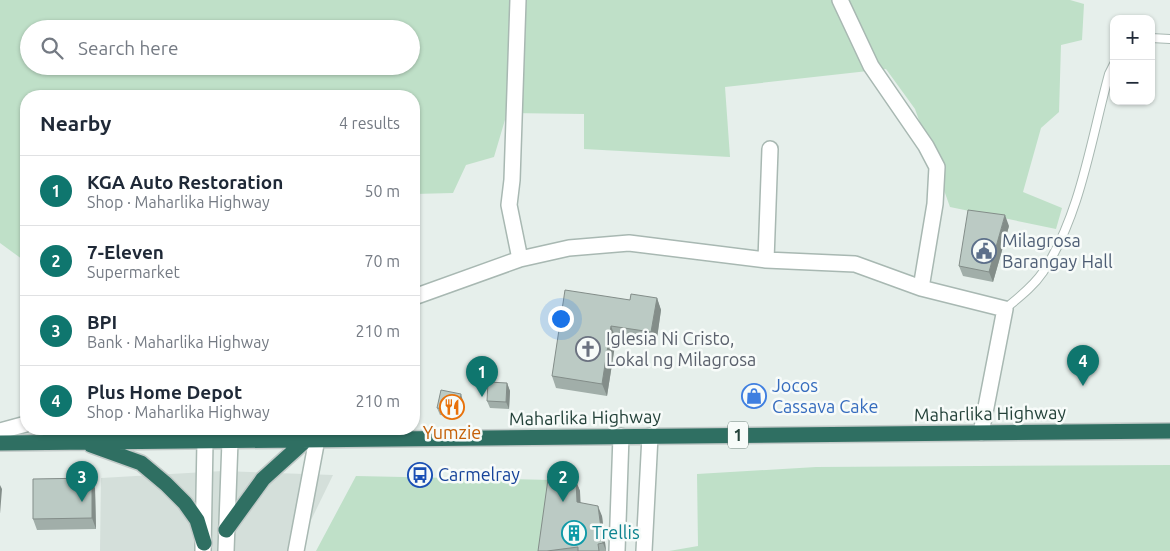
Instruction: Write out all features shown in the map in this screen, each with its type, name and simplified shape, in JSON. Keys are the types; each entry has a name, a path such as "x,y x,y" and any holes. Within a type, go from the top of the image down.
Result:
{"highway":[{"name":"Maharlika Highway","path":"0,442 1170,431"},
{"path":"226,530 263,479 312,440"},
{"path":"83,441 141,463 185,503 198,520 204,547"}],"street":[{"path":"518,0 512,180 509,206 520,259"},
{"path":"840,0 871,66 926,146 937,167 935,204 921,288"},
{"path":"766,260 770,149"},
{"path":"420,295 520,259 569,248 629,243 766,260 855,264 921,288 1005,309 981,433"},
{"path":"0,431 20,426"},
{"path":"617,551 621,436"},
{"path":"644,551 650,436"},
{"path":"204,547 205,440"},
{"path":"296,551 306,509 312,440"},
{"path":"226,551 230,441"}],"lane":[{"path":"1155,38 1170,39"},
{"path":"1005,309 1028,289 1042,272 1070,216 1110,72"}],"shaded area":[{"path":"223,471 333,475 296,551 100,551 101,478"}],"green space":[{"path":"0,0 1070,0 1084,4 1082,40 1061,45 1059,112 1041,128 1023,192 1062,208 1056,229 950,207 915,109 886,69 725,87 730,157 584,149 584,114 507,113 494,157 466,165 453,193 420,194 420,90 20,90 20,258 0,243"},
{"path":"1170,465 1170,551 669,551 698,546 697,474 816,467"},
{"path":"356,476 552,480 543,551 316,551"}],"building":[{"name":"Milagrosa Barangay Hall","path":"968,210 1005,215 989,272 959,266"},
{"name":"Iglesia Ni Cristo, Lokal ng Milagrosa","path":"565,290 630,300 631,294 657,298 651,332 611,326 602,384 552,376"},
{"path":"488,382 507,383 506,402 487,401"},
{"path":"441,390 461,394 459,405 446,409 437,408"},
{"path":"92,478 92,518 33,519 33,479"},
{"name":"Trellis","path":"548,479 576,481 577,502 598,506 603,543 598,544 599,551 578,551 578,547 538,551"}],"place":[{"name":"Milagrosa Barangay Hall","path":"984,251"},
{"name":"Iglesia Ni Cristo, Lokal ng Milagrosa","path":"588,349"},
{"name":"Plus Home Depot","path":"1083,386"},
{"name":"Jocos Cassava Cake","path":"754,396"},
{"name":"KGA Auto Restoration","path":"482,397"},
{"name":"Yumzie","path":"452,407"},
{"name":"Carmelray","path":"420,475"},
{"name":"BPI","path":"82,502"},
{"name":"7-Eleven","path":"563,502"},
{"name":"Trellis","path":"574,533"}]}
